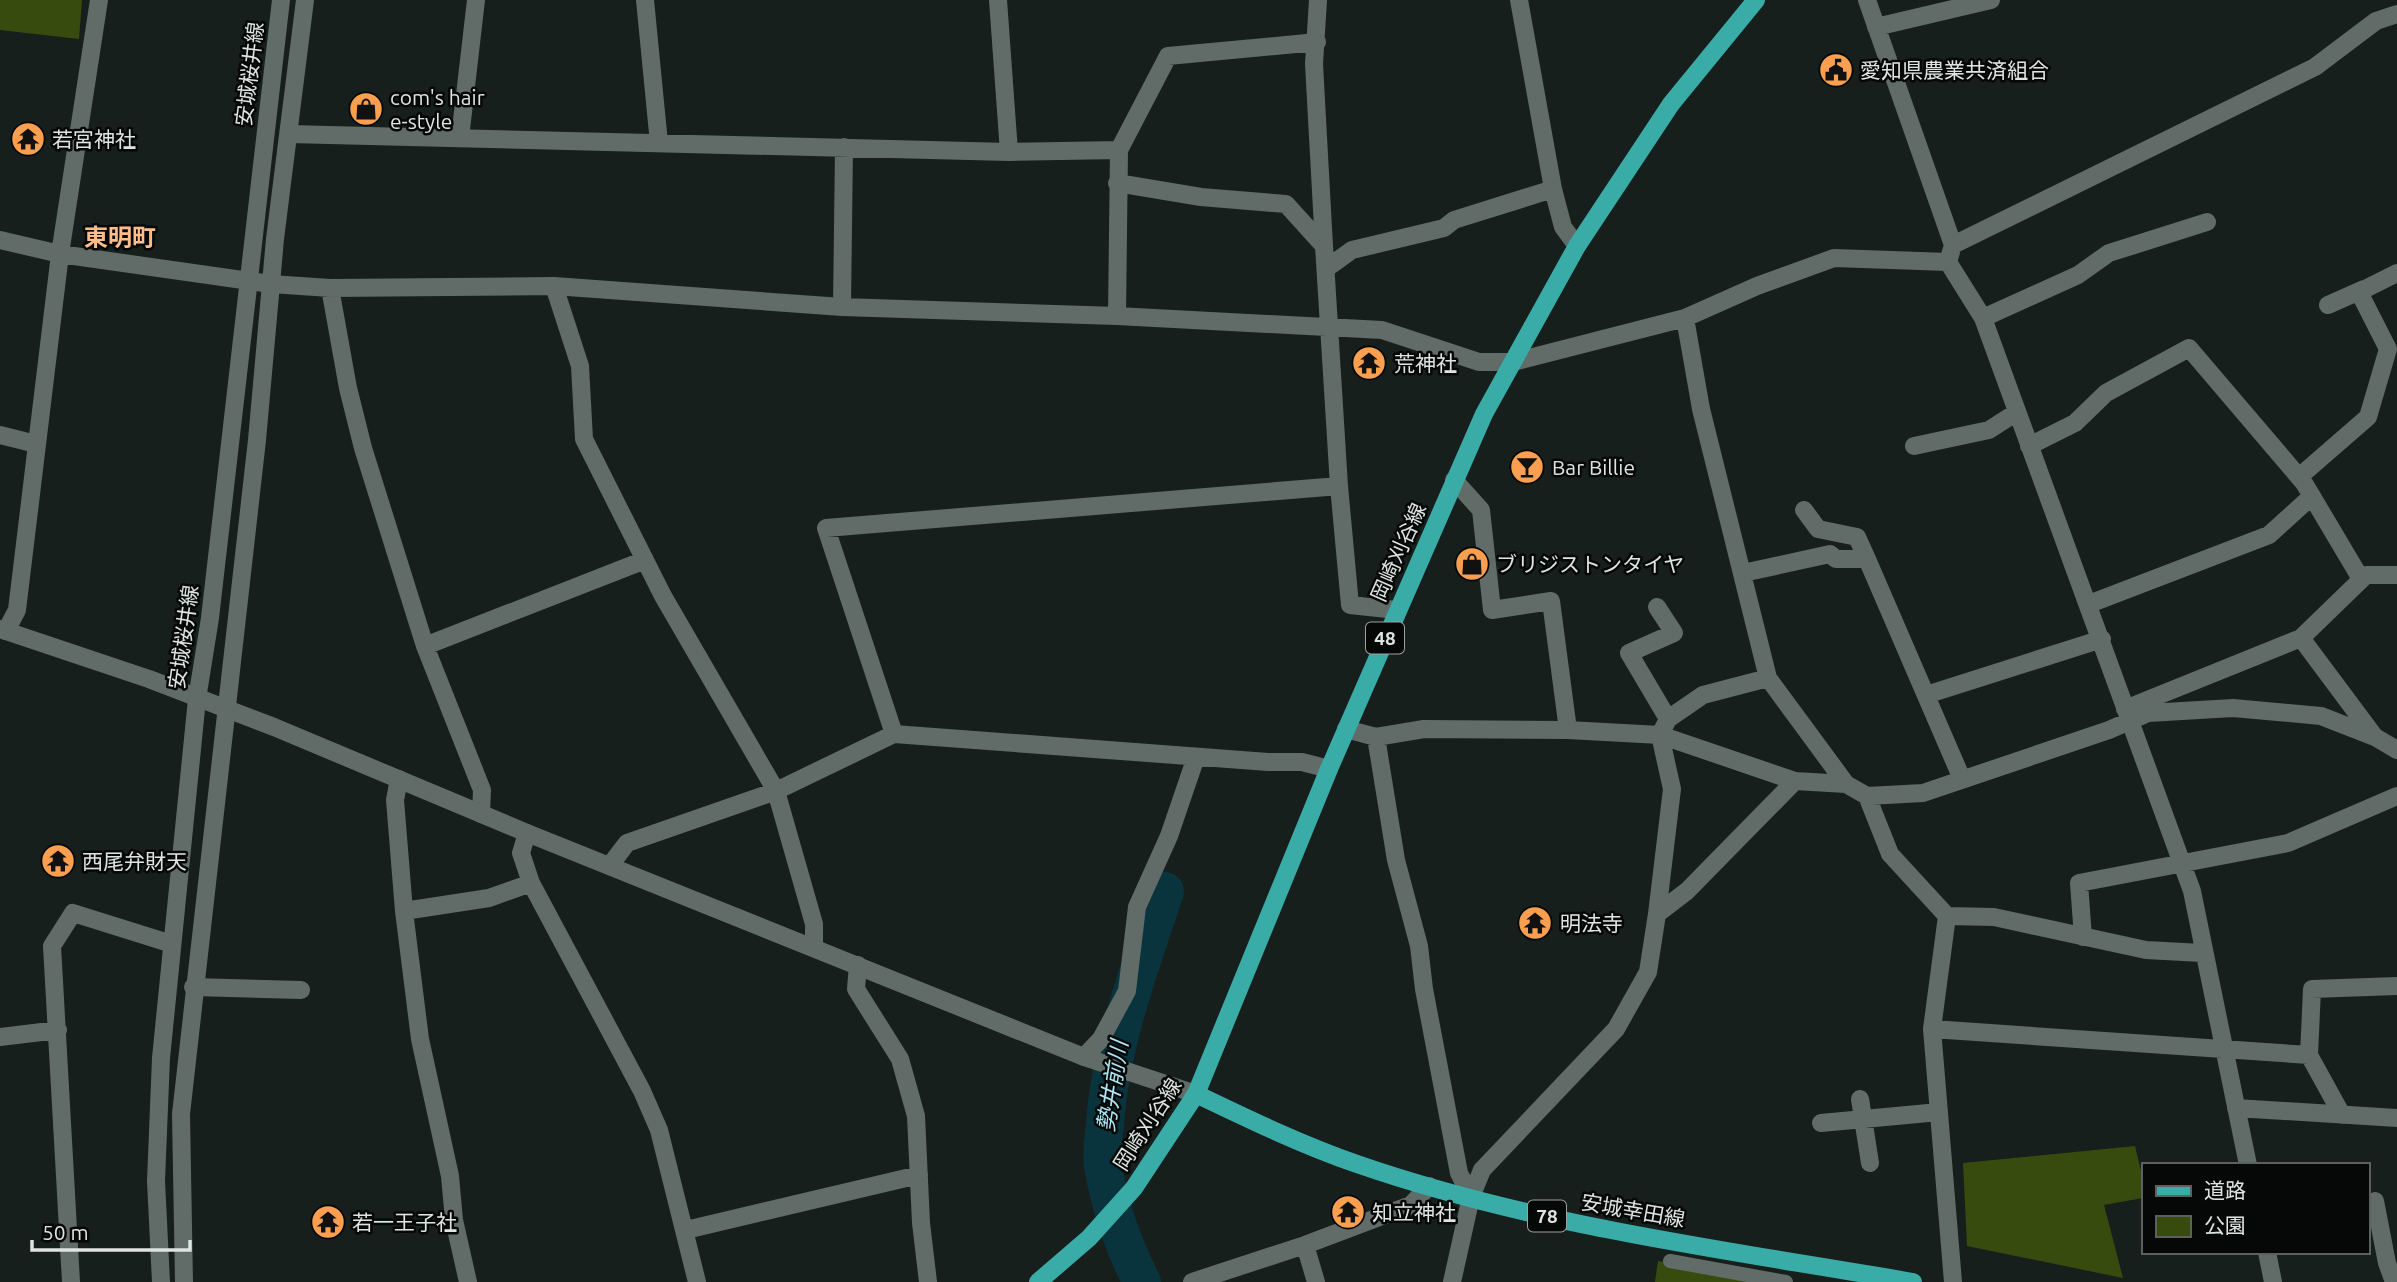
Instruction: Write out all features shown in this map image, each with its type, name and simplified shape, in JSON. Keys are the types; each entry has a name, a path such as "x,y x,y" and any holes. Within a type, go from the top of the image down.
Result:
{"main road":[{"name":"岡崎刈谷線","path":"1038,1282 1089,1238 1134,1188 1196,1094 1397,610 1454,480 1513,362 1577,246 1671,104 1756,0"},
{"name":"安城幸田線","path":"1196,1094 1356,1164 1429,1186 1570,1222 1913,1282"}],"street":[{"path":"99,0 60,254 16,610 3,630 225,708 527,833 611,864 1084,1057 1196,1094"},
{"name":"安城桜井線","path":"161,1282 156,1181 160,1058 197,699 212,604 281,0"},
{"path":"184,1282 181,1114 193,987 257,440 271,284 305,0"},
{"path":"460,138 476,0"},
{"path":"645,0 659,143"},
{"path":"998,0 1009,152"},
{"path":"1318,0 1314,64 1339,486 1350,605 1397,610"},
{"path":"1519,0 1553,189 1563,227 1577,246"},
{"path":"1867,0 1951,254 1983,318 2192,891 2202,953 2248,1163"},
{"path":"1876,27 1991,0"},
{"path":"0,240 60,254 271,284 331,288 554,286 842,307 1116,316 1382,330 1479,362 1513,362 1685,318 1757,286 1834,258 1951,254 2315,67 2376,21 2397,14"},
{"path":"1116,316 1119,150 1168,56 1317,42"},
{"path":"289,134 1009,152 1119,150"},
{"path":"842,307 844,147"},
{"path":"1117,183 1201,197 1286,204 1324,246"},
{"path":"1327,268 1352,250 1444,228 1454,220 1553,189"},
{"path":"1983,318 2078,275 2109,253 2207,222"},
{"path":"2328,305 2397,273"},
{"path":"554,286 580,366 583,439 645,560 776,791 814,924 814,947"},
{"path":"331,288 348,388 363,448 425,646 482,790 481,814"},
{"path":"2364,289 2359,292 2397,366"},
{"path":"1685,318 1701,409 1768,678 1846,784 1867,796 1923,793 2109,730 2126,714 2301,638 2366,575 2397,575"},
{"path":"2029,446 2075,423 2106,393 2189,348 2299,477 2361,579"},
{"path":"2299,477 2368,417 2388,349"},
{"path":"1914,446 1989,430 2017,412"},
{"path":"0,435 36,444"},
{"path":"1454,480 1481,510 1492,610 1551,601 1569,730"},
{"path":"894,734 826,528 1339,486"},
{"path":"2089,604 2269,535 2312,496"},
{"path":"1804,510 1818,529 1857,537 1962,779"},
{"path":"1743,573 1830,554 1836,559 1867,559"},
{"path":"425,646 645,560"},
{"path":"1452,1282 1471,1197 1482,1170 1616,1029 1648,972 1672,789 1664,727 1629,653 1674,633 1657,607"},
{"path":"2301,638 2375,737"},
{"path":"1926,695 2102,639"},
{"path":"1664,727 1703,695 1768,678"},
{"path":"2126,714 2233,708 2321,716 2375,737 2397,750"},
{"path":"1346,729 1376,737 1424,729 1569,730 1664,727 1795,780 1846,784"},
{"path":"611,864 627,843 776,791 894,734 1196,757 1302,762 1329,769"},
{"path":"1376,737 1396,860 1419,946 1424,989 1459,1173 1471,1197"},
{"path":"1084,1057 1101,1039 1127,991 1137,907 1169,836 1196,757"},
{"path":"399,779 395,800 404,911 419,1039 450,1177 454,1220 468,1282"},
{"path":"1657,914 1687,891 1795,780"},
{"path":"1867,796 1890,854 1947,916 1994,917 2146,950 2202,953"},
{"path":"2083,937 2079,883 2180,861 2288,843 2397,796"},
{"path":"527,833 521,853 531,883 642,1091 659,1130 697,1282"},
{"path":"404,911 488,898 531,883"},
{"path":"71,1282 52,946 72,913 172,944"},
{"path":"1947,916 1933,1029 1953,1282"},
{"path":"858,965 856,989 900,1059 916,1116 920,1223 928,1282"},
{"path":"2342,1115 2309,1055 2312,989 2397,986"},
{"path":"193,987 301,990"},
{"path":"1933,1029 2309,1055"},
{"path":"0,1037 58,1030"},
{"path":"1860,1099 1870,1163"},
{"path":"2236,1108 2397,1118"},
{"path":"1821,1123 1939,1112"},
{"path":"685,1230 919,1175"},
{"path":"1192,1282 1305,1245 1411,1205 1429,1186"},
{"path":"2375,1201 2387,1263 2395,1282"},
{"path":"1305,1245 1317,1282"},
{"path":"2267,1254 2273,1282"},
{"path":"1670,1261 1786,1282"}],"green space":[{"path":"0,0 82,0 79,39 0,30"},
{"path":"2135,1146 2142,1175 2142,1198 2104,1205 2123,1278 1967,1246 1963,1163"},
{"path":"1658,1261 1768,1282 1655,1282"}],"waterway":[{"name":"勢井前川","path":"1142,1282 1113,1211 1102,1150 1108,1093 1120,1034 1165,891"}],"place":[{"name":"愛知県農業共済組合","path":"1836,70"},
{"name":"com's hair e-style","path":"366,109"},
{"name":"若宮神社","path":"28,139"},
{"name":"荒神社","path":"1369,363"},
{"name":"Bar Billie","path":"1527,467"},
{"name":"ブリジストンタイヤ","path":"1472,564"},
{"name":"西尾弁財天","path":"58,861"},
{"name":"明法寺","path":"1535,923"},
{"name":"知立神社","path":"1348,1212"},
{"name":"若一王子社","path":"328,1222"}],"district":[{"name":"東明町","path":"120,237"}]}
